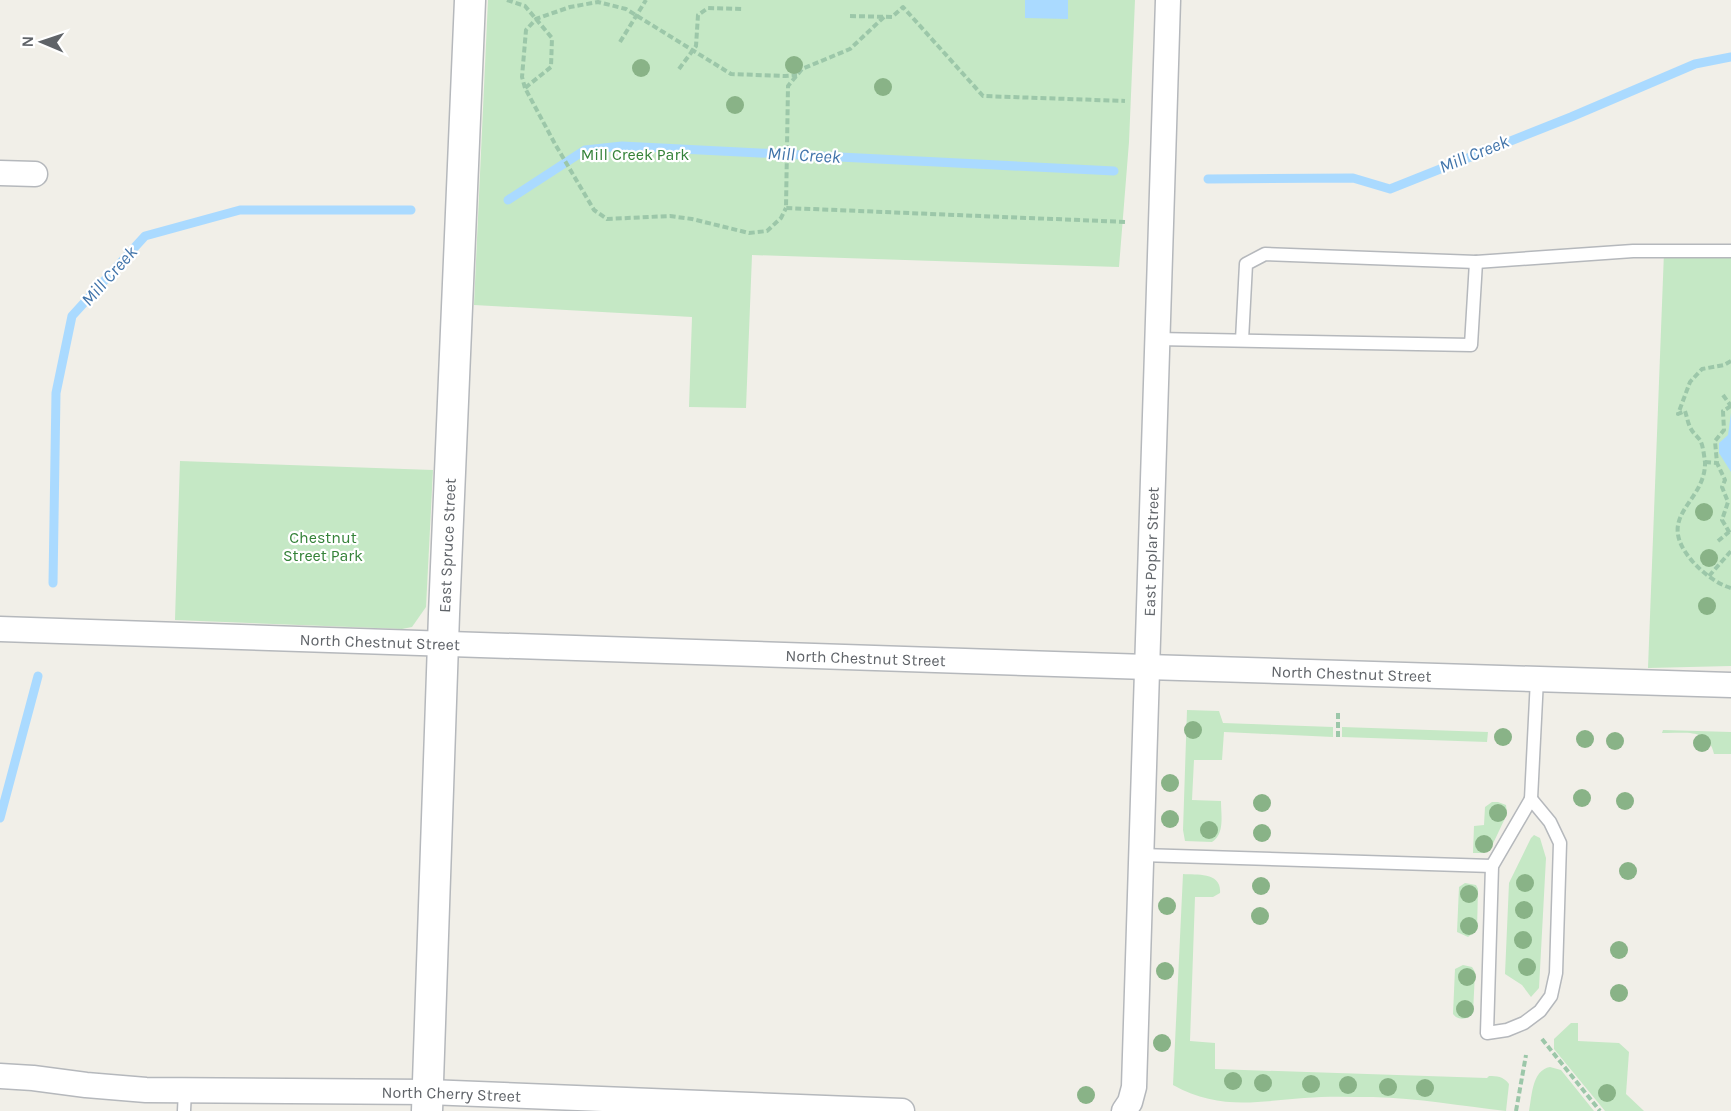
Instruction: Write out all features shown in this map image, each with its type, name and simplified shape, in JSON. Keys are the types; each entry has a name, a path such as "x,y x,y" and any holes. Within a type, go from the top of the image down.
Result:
{"street":[{"name":"East Spruce Street","path":"427,1102 443,644 470,0"},
{"name":"East Poplar Street","path":"1127,1106 1134,1087 1168,0"},
{"path":"0,173 35,174"},
{"name":"North Chestnut Street","path":"0,629 1731,685"},
{"name":"North Cherry Street","path":"0,1076 126,1089 184,1101 427,1102 902,1111"}],"lane":[{"path":"1242,340 1246,264 1265,254 1476,262 1633,251 1731,251"},
{"path":"1157,339 1471,345 1476,262"},
{"path":"1531,799 1550,822 1560,843 1556,973 1551,996 1540,1011 1524,1023 1507,1030 1486,1033 1492,866 1531,799 1537,679"},
{"path":"1141,855 1492,866"}],"path":[{"path":"507,0 525,6 552,38 551,67 525,88"},
{"path":"620,42 646,0"},
{"path":"898,0 983,96 1125,101"},
{"path":"798,74 785,76 731,74 626,9 597,3 570,7 536,19 526,30 522,77 525,88 584,194 594,210 607,219 670,216 749,233 767,231 781,218 786,208 788,86 798,74 802,69 850,49 884,17"},
{"path":"850,16 892,17 903,7"},
{"path":"679,69 696,45 698,15 708,8 743,9"},
{"path":"786,208 1126,222"},
{"path":"1731,361 1724,365 1702,369 1690,382 1678,414 1685,411 1691,430 1701,442 1705,462 1703,480 1682,512 1678,527 1679,540 1685,552 1709,576 1731,588"},
{"path":"1718,541 1730,533 1722,520 1728,502 1722,487 1725,480 1718,463 1715,441 1725,430 1723,411 1731,406 1723,395"},
{"path":"1705,462 1718,463"},
{"path":"1709,576 1731,551"},
{"path":"1338,710 1338,737"},
{"path":"1542,1040 1600,1111"},
{"path":"1516,1111 1526,1055"}],"green space":[{"name":"Mill Creek Park","path":"488,0 1135,0 1129,142 1119,267 752,255 746,408 689,407 692,317 474,305"},
{"path":"1664,252 1731,255 1731,666 1648,668"},
{"name":"Chestnut Street Park","path":"180,461 433,470 426,607 412,627 402,629 175,620"},
{"path":"1187,710 1219,711 1223,723 1333,727 1333,737 1224,732 1222,760 1194,760 1192,800 1221,801 1221,829 1212,842 1185,841 1183,830"},
{"path":"1342,727 1488,732 1487,742 1342,737"},
{"path":"1663,730 1731,732 1731,754 1714,754 1711,745 1701,736 1687,733 1662,733"},
{"path":"1492,802 1506,805 1507,814 1490,850 1473,853 1474,826 1484,825 1485,807"},
{"path":"1534,835 1540,838 1546,858 1539,988 1531,997 1522,985 1505,974 1509,883"},
{"path":"1183,874 1207,876 1217,881 1220,886 1220,893 1213,897 1195,897 1190,1041 1215,1043 1215,1069 1487,1078 1497,1076 1509,1084 1506,1111 1373,1097 1321,1097 1253,1102 1221,1101 1190,1093 1173,1085"},
{"path":"1465,883 1476,885 1478,889 1477,930 1468,937 1457,932 1459,887"},
{"path":"1463,965 1472,967 1475,972 1473,1013 1463,1019 1453,1014 1455,969"},
{"path":"1571,1023 1578,1023 1578,1041 1619,1043 1629,1052 1626,1094 1644,1111 1605,1111 1554,1049 1554,1039"},
{"path":"1550,1067 1561,1070 1594,1111 1529,1111 1536,1078 1544,1069"}],"water":[{"path":"1025,0 1068,0 1068,19 1025,18"},
{"path":"1731,413 1731,472 1719,453 1719,443 1728,435"}],"waterway":[{"name":"Mill Creek","path":"1208,179 1353,178 1390,189 1571,117 1695,64 1731,57"},
{"name":"Mill Creek","path":"508,200 585,150 622,146 1114,171"},
{"name":"Mill Creek","path":"53,583 56,393 72,316 145,236 240,210 411,210"},
{"name":"Mill Creek","path":"0,818 38,676"}]}
